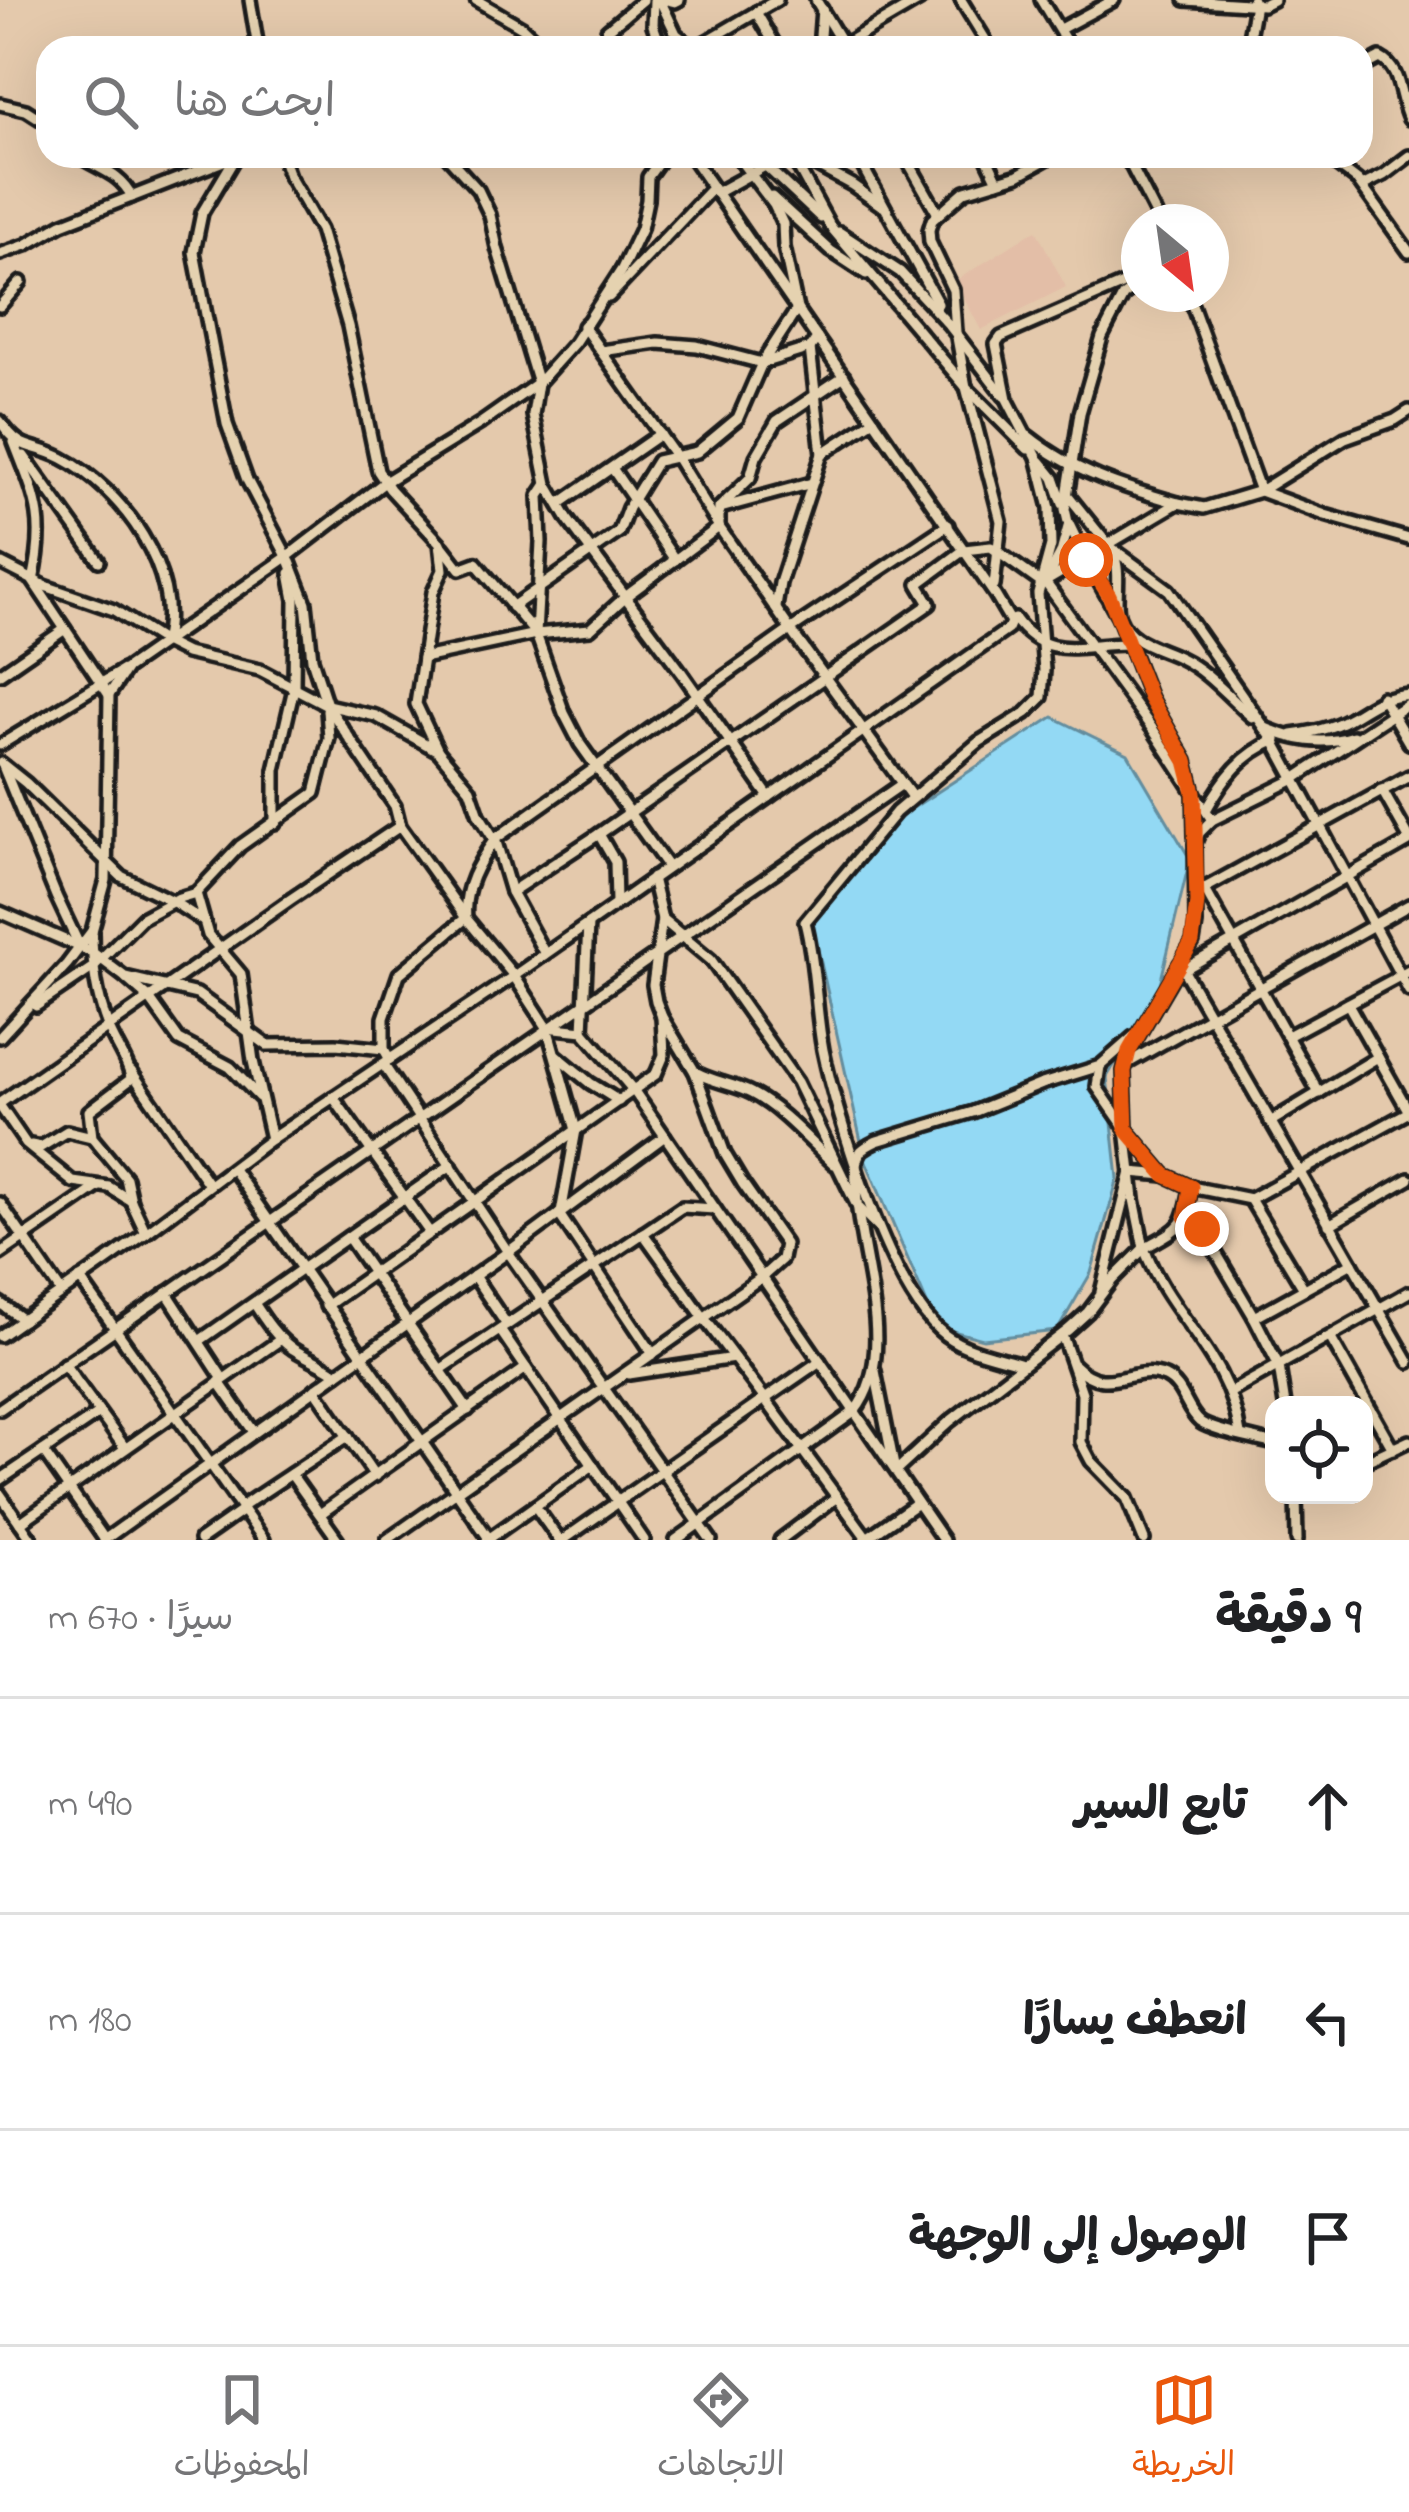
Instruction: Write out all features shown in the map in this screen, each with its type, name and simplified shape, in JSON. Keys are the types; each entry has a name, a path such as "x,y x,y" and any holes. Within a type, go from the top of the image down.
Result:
{"street":[{"path":"250,0 256,36"},
{"path":"476,0 531,36"},
{"path":"610,36 607,30 643,0"},
{"path":"660,0 680,0"},
{"path":"660,0 678,36"},
{"path":"657,36 653,25 660,0"},
{"path":"712,36 777,0"},
{"path":"860,36 920,0"},
{"path":"961,0 983,36"},
{"path":"1041,0 1064,36"},
{"path":"1060,29 1114,0"},
{"path":"1185,0 1263,5 1273,0"},
{"path":"1249,36 1254,2"},
{"path":"819,4 836,36"},
{"path":"819,4 820,36"},
{"path":"756,12 770,36"},
{"path":"1373,62 1380,58 1389,62 1409,119"},
{"path":"0,104 36,116"},
{"path":"1362,186 1409,156"},
{"path":"102,168 116,175 132,197"},
{"path":"0,254 62,224 206,168"},
{"path":"228,168 198,223 196,271 227,424 247,480 306,602 312,659 327,705 395,806 400,826 547,1027 576,1130 560,1214 653,1354"},
{"path":"286,168 320,230 348,326 378,471 460,569 476,563 536,634 580,744 668,867"},
{"path":"458,168 478,190 490,215 538,383 533,415 547,484 769,797"},
{"path":"0,746 127,668 385,482 538,383 574,343 622,269 640,229 648,177 655,168"},
{"path":"699,168 797,308 814,343 844,376 1013,621 1041,644 1067,650 1127,644 1154,648"},
{"path":"512,607 619,532 657,461 697,452 738,418 763,363 797,308 783,224 746,168"},
{"path":"583,326 639,262 714,190 753,178 763,168"},
{"path":"767,168 830,226 966,387 1054,478 1068,522 1109,595 1150,698 1186,761 1194,792 1200,891 1196,924 1182,967 1129,1051 1126,1129 1144,1248 1231,1392 1240,1434"},
{"path":"802,168 830,226 900,272 953,328 1007,399 1036,458 1050,508 1052,533 1041,586 1042,697 912,797 805,922 812,945 823,1046 856,1166 881,1229 921,1310 941,1332 961,1346 1022,1364"},
{"path":"820,168 883,207"},
{"path":"863,168 953,328"},
{"path":"912,168 938,214"},
{"path":"992,168 998,181"},
{"path":"995,595 992,580 1001,520 953,328 952,290 930,242 932,220 965,191 1031,168"},
{"path":"1132,168 1151,204"},
{"path":"1340,168 1362,186 1409,252"},
{"path":"753,178 831,251 874,279"},
{"path":"0,305 21,282"},
{"path":"1007,399 996,344 1001,337 1121,287"},
{"path":"1065,509 1079,413 1102,337 1121,300"},
{"path":"1195,312 1260,490 1409,539"},
{"path":"583,326 776,610 912,797"},
{"path":"601,351 658,343 697,346 763,363 814,343"},
{"path":"776,610 780,583 822,454 814,343"},
{"path":"719,527 719,508 750,478 777,421 844,376"},
{"path":"1024,433 1070,464 1112,484 1204,508 1260,490 1345,438 1409,411"},
{"path":"0,421 99,561"},
{"path":"822,454 874,421"},
{"path":"559,504 660,434"},
{"path":"14,442 63,458 125,512 163,576 170,619 164,642"},
{"path":"14,442 39,508 41,546 33,580 109,694"},
{"path":"612,468 675,560"},
{"path":"719,508 812,483"},
{"path":"536,634 541,542 538,496 547,484"},
{"path":"1067,494 1118,563 1118,616 1138,640 1205,673 1279,738 1334,742 1369,731"},
{"path":"1041,586 1178,503"},
{"path":"0,1336 385,1057 514,976 1008,629 1024,614 1061,553 1068,522"},
{"path":"466,918 464,901 477,864 495,839 697,694 948,526"},
{"path":"423,658 536,634 590,629 719,527"},
{"path":"440,543 442,570 433,592 416,704 438,751 470,789 495,839 511,892 545,954"},
{"path":"1108,546 1169,590 1265,728"},
{"path":"511,892 930,604 918,584 964,550 991,547 1041,586 1091,645 1209,815"},
{"path":"275,823 275,770 294,688 295,600 287,557"},
{"path":"0,563 114,610 186,653 260,670 327,705 376,716 438,751"},
{"path":"0,674 65,629"},
{"path":"0,1037 92,931 106,880 109,694 127,668"},
{"path":"1195,843 1224,779 1252,749 1279,738 1320,731 1382,697 1409,699"},
{"path":"1382,697 1409,743"},
{"path":"1209,815 1294,780 1392,716 1409,699"},
{"path":"20,1018 92,968 97,956 142,918 196,893 240,847 315,793 328,738 327,705"},
{"path":"1279,738 1317,825 1372,926 1405,974 1409,992"},
{"path":"1,762 122,876 204,922"},
{"path":"1,762 80,946"},
{"path":"1200,891 1409,776"},
{"path":"0,1408 902,784"},
{"path":"1182,967 1409,839 1382,790"},
{"path":"131,1201 109,1187 73,1182 26,1144 0,1105 400,826"},
{"path":"599,834 615,862 616,903"},
{"path":"326,1306 656,1074 664,1055 662,1017 653,985 662,919 652,878"},
{"path":"1200,891 1235,941 1319,1093"},
{"path":"196,893 208,935 241,974 272,1139"},
{"path":"1125,1064 1409,905"},
{"path":"0,913 97,956 149,998 179,1040 230,1066 263,1100"},
{"path":"466,918 399,974 384,1018 385,1057 419,1118 508,1252 711,1540"},
{"path":"662,919 711,959 797,1082 857,1206 881,1229"},
{"path":"587,924 583,1031 634,1090 943,1540"},
{"path":"92,931 97,956"},
{"path":"1182,967 1409,1362"},
{"path":"92,968 118,1051 209,1185"},
{"path":"1288,1036 1405,974"},
{"path":"125,976 197,994 267,1045 336,1044 385,1057"},
{"path":"1131,1172 1165,1175 1191,1187 1250,1199 1409,1112 1348,1004"},
{"path":"387,1540 762,1277 782,1258 785,1244 725,1154 695,1072 662,1017"},
{"path":"547,1027 583,1031"},
{"path":"896,1472 874,1367 874,1314 857,1206 860,1153 877,1142 1100,1066 1144,1027"},
{"path":"553,1052 619,1101"},
{"path":"1270,1122 1378,1058"},
{"path":"1100,1066 1097,1087 1165,1175"},
{"path":"131,1070 130,1079 89,1112 92,1137 126,1178 146,1233"},
{"path":"695,1072 752,1093 838,1168"},
{"path":"333,1097 430,1233"},
{"path":"26,1144 40,1147 67,1131 92,1137"},
{"path":"43,1451 104,1540 665,1136"},
{"path":"199,1341 451,1166"},
{"path":"233,1169 489,1540 593,1465"},
{"path":"1100,1297 1131,1172"},
{"path":"1329,1225 1409,1179"},
{"path":"0,1255 99,1186"},
{"path":"896,1472 949,1421 1088,1312 1144,1248 1171,1233 1186,1218 1191,1187"},
{"path":"1250,1199 1304,1289"},
{"path":"0,1203 61,1292"},
{"path":"440,1370 682,1207 715,1209"},
{"path":"1186,1218 1202,1229 1254,1317 1279,1366 1284,1396"},
{"path":"644,1233 865,1539 917,1503"},
{"path":"348,1237 468,1410"},
{"path":"1254,1317 1352,1263"},
{"path":"474,1276 526,1368 644,1540"},
{"path":"80,1279 264,1540"},
{"path":"1231,1392 1409,1292"},
{"path":"167,1293 254,1432"},
{"path":"0,1303 23,1320"},
{"path":"254,1303 281,1339 337,1374"},
{"path":"1062,1335 1082,1393 1081,1442 1091,1461 1127,1498 1144,1540"},
{"path":"1330,1337 1393,1449"},
{"path":"20,1522 281,1339"},
{"path":"624,1375 734,1358"},
{"path":"536,1506 561,1540 820,1361"},
{"path":"64,1364 125,1448"},
{"path":"1074,1365 1088,1377 1105,1382 1148,1375 1166,1378 1180,1389 1200,1422 1265,1441"},
{"path":"676,1540 854,1412 867,1395 874,1367"},
{"path":"320,1514 526,1368"},
{"path":"315,1389 375,1476"},
{"path":"0,1480 99,1413"},
{"path":"200,1540 348,1436"},
{"path":"1373,1458 1409,1441"},
{"path":"291,1474 338,1540"},
{"path":"0,1494 32,1540"},
{"path":"784,1539 837,1497"},
{"path":"1296,1504 1297,1540"}],"shaded area":[{"path":"1036,230 1066,287 981,330 955,281"}],"water":[{"path":"1053,717 1128,754 1190,859 1159,988 1107,1077 1118,1178 1091,1273 1057,1331 983,1339 937,1327 865,1159 812,923 899,817"}],"route":[{"path":"1086,560 1109,595 1150,698 1186,761 1194,792 1197,903 1192,942 1129,1051 1124,1071 1126,1129 1165,1175 1191,1187 1186,1218 1202,1229"}]}
